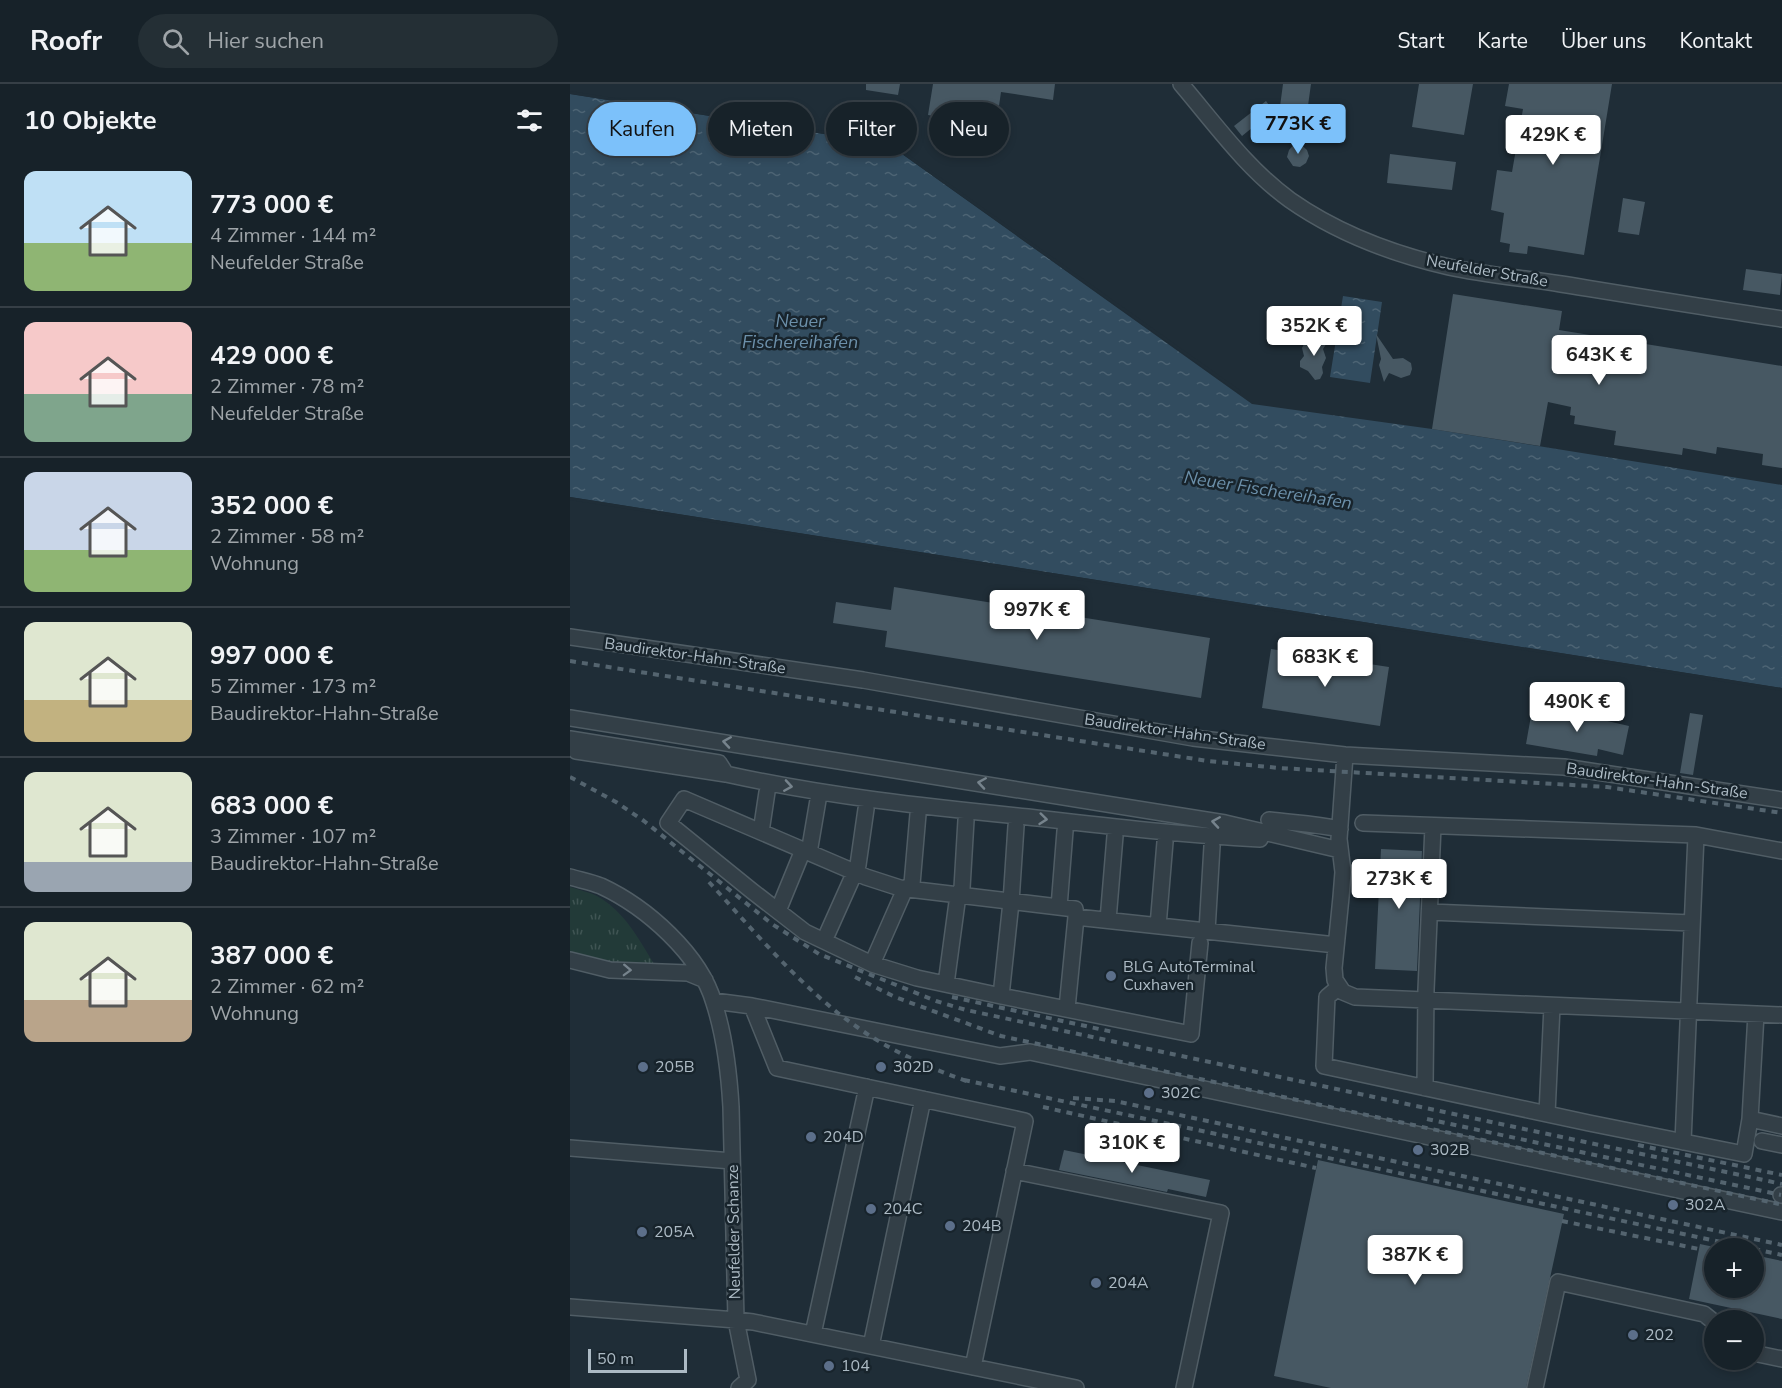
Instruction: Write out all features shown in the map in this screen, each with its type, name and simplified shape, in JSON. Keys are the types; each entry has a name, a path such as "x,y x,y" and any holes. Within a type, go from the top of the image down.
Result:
{"street":[{"name":"Neufelder Straße","path":"1181,84 1242,157 1266,180 1317,217 1354,236 1450,267 1782,319"},
{"name":"Baudirektor-Hahn-Straße","path":"570,637 863,680 1193,738 1345,755 1564,767 1782,800"},
{"path":"570,718 1226,823 1341,850"},
{"path":"570,739 719,763 726,774"},
{"path":"570,750 914,805 1203,836 1293,840"},
{"path":"1345,755 1340,829 1343,872 1335,980 1343,992 1354,997 1782,1015"},
{"path":"761,832 767,792"},
{"path":"1002,797 1058,805 1060,796"},
{"path":"1067,1008 1075,909 905,889 854,871 684,799 668,823 805,932 872,964 917,978 1191,1034 1204,937 1212,846"},
{"path":"778,911 803,850 810,847 818,800"},
{"path":"824,941 858,865 866,809"},
{"path":"872,964 905,889 912,884 918,814"},
{"path":"1269,816 1308,818 1314,824 1340,829"},
{"path":"946,984 958,895 962,888 966,820"},
{"path":"1363,823 1696,835 1782,851"},
{"path":"1000,996 1011,902 1016,826"},
{"path":"1425,1088 1433,826"},
{"path":"1059,907 1065,831"},
{"path":"1683,1142 1696,835"},
{"path":"1108,920 1115,836"},
{"path":"1158,926 1164,842"},
{"name":"Neufelder Schanze","path":"570,877 599,885 628,901 672,938 705,980 714,1001 729,1073 736,1320 1076,1388"},
{"path":"1430,912 1692,923"},
{"path":"1076,917 1158,926 1204,937 1336,945"},
{"path":"657,971 669,965 675,957 672,938"},
{"path":"570,960 610,970 688,973 705,980"},
{"path":"1340,987 1327,997 1324,1066 1744,1154 1750,1119 1756,1014"},
{"path":"714,1001 752,1006 1000,1056 1030,1052 1781,1202"},
{"path":"752,1006 777,1068 1025,1120 973,1367"},
{"path":"1547,1114 1552,1006"},
{"path":"813,1334 867,1087"},
{"path":"871,1346 924,1099"},
{"path":"1750,1119 1782,1126"},
{"path":"1762,1141 1782,1145"},
{"path":"570,1148 732,1161"},
{"path":"1014,1171 1221,1213 1184,1388"},
{"path":"1536,1388 1558,1282 1704,1314"},
{"path":"570,1307 736,1320 746,1385"},
{"path":"1764,1355 1782,1359"}],"green space":[{"path":"570,887 597,896 615,909 630,926 654,964 610,963 570,953"}],"water":[{"name":"Neuer Fischereihafen","path":"570,94 621,102 588,102 588,156 696,156 696,114 708,116 708,156 814,156 814,132 826,134 826,156 905,156 1252,404 1432,429 1782,485 1782,688 570,497"},
{"path":"1343,296 1382,302 1370,383 1330,377"}],"pier":[{"path":"570,91 640,102 621,102 570,94"},
{"path":"696,111 708,113 708,116 696,114"},
{"path":"814,129 826,131 826,134 814,132"},
{"path":"905,156 910,156 1241,391 1240,394"},
{"path":"570,497 1782,688 1782,691 570,500"}],"building":[{"path":"866,84 900,84 898,95 866,90"},
{"path":"933,84 1055,84 1053,100 1001,92 1000,102 958,100 958,102 930,102"},
{"path":"1283,84 1311,84 1307,113 1318,114 1316,133 1277,129"},
{"path":"1419,84 1473,84 1464,135 1412,127"},
{"path":"1509,84 1612,84 1584,255 1528,246 1527,254 1509,252 1510,244 1500,242 1504,213 1491,210 1497,170 1512,172 1523,109 1505,106"},
{"path":"1266,101 1273,111 1242,136 1234,126"},
{"path":"1297,141 1307,150 1309,156 1306,163 1300,167 1293,166 1287,157 1289,150"},
{"path":"1390,154 1456,162 1452,190 1387,183"},
{"path":"1623,198 1645,202 1639,235 1618,232"},
{"path":"1746,269 1782,274 1780,295 1743,290"},
{"path":"1453,294 1562,311 1559,330 1782,366 1782,468 1762,465 1763,454 1717,447 1716,454 1683,448 1682,455 1614,445 1616,431 1574,424 1575,416 1570,415 1571,407 1548,402 1540,446 1432,429"},
{"path":"1376,334 1393,359 1403,358 1411,363 1410,375 1401,378 1389,373 1384,382 1379,365 1381,359"},
{"path":"1324,335 1328,341 1323,349 1326,358 1322,367 1323,373 1320,379 1315,380 1308,371 1300,367 1300,361 1304,356 1302,348 1305,342 1314,341"},
{"path":"894,587 1210,638 1201,698 885,647 887,631 833,623 836,602 891,610"},
{"path":"1271,649 1389,667 1380,726 1262,708"},
{"path":"1532,710 1584,719 1586,711 1605,714 1603,720 1629,726 1623,755 1598,749 1597,756 1526,744"},
{"path":"1690,713 1703,715 1693,775 1680,773"},
{"path":"1381,849 1422,851 1417,971 1375,969"},
{"path":"1064,1150 1210,1180 1206,1197 1168,1189 1167,1192 1059,1170"},
{"path":"1318,1160 1564,1214 1526,1388 1331,1388 1274,1376"},
{"path":"1700,1244 1704,1245 1704,1298 1764,1298 1764,1257 1782,1261 1782,1319 1764,1315 1764,1310 1740,1310 1689,1299"}],"railway":[{"path":"570,661 1208,761 1279,768 1607,787 1782,813"},
{"path":"570,777 616,802 644,821 772,924 819,954 936,1001 966,1010 1782,1184"},
{"path":"709,882 779,959 837,1012 870,1036 898,1052 972,1083"},
{"path":"855,977 895,997 1001,1036 1779,1204"},
{"path":"952,997 1113,1032"},
{"path":"964,1080 1704,1238"},
{"path":"1073,1098 1115,1101 1782,1245"},
{"path":"1043,1107 1316,1168"},
{"path":"1427,1119 1781,1195"},
{"path":"1638,1145 1782,1175"},
{"path":"1562,1221 1699,1249"},
{"path":"1764,1251 1782,1255"}],"place":[{"name":"BLG AutoTerminal Cuxhaven","path":"1111,976"},
{"name":"205B","path":"643,1067"},
{"name":"302D","path":"881,1067"},
{"name":"302C","path":"1149,1093"},
{"name":"204D","path":"811,1137"},
{"name":"302B","path":"1418,1150"},
{"name":"302A","path":"1673,1205"},
{"name":"204C","path":"871,1209"},
{"name":"204B","path":"950,1226"},
{"name":"205A","path":"642,1232"},
{"name":"204A","path":"1096,1283"},
{"name":"202","path":"1633,1335"},
{"name":"104","path":"829,1366"}]}
